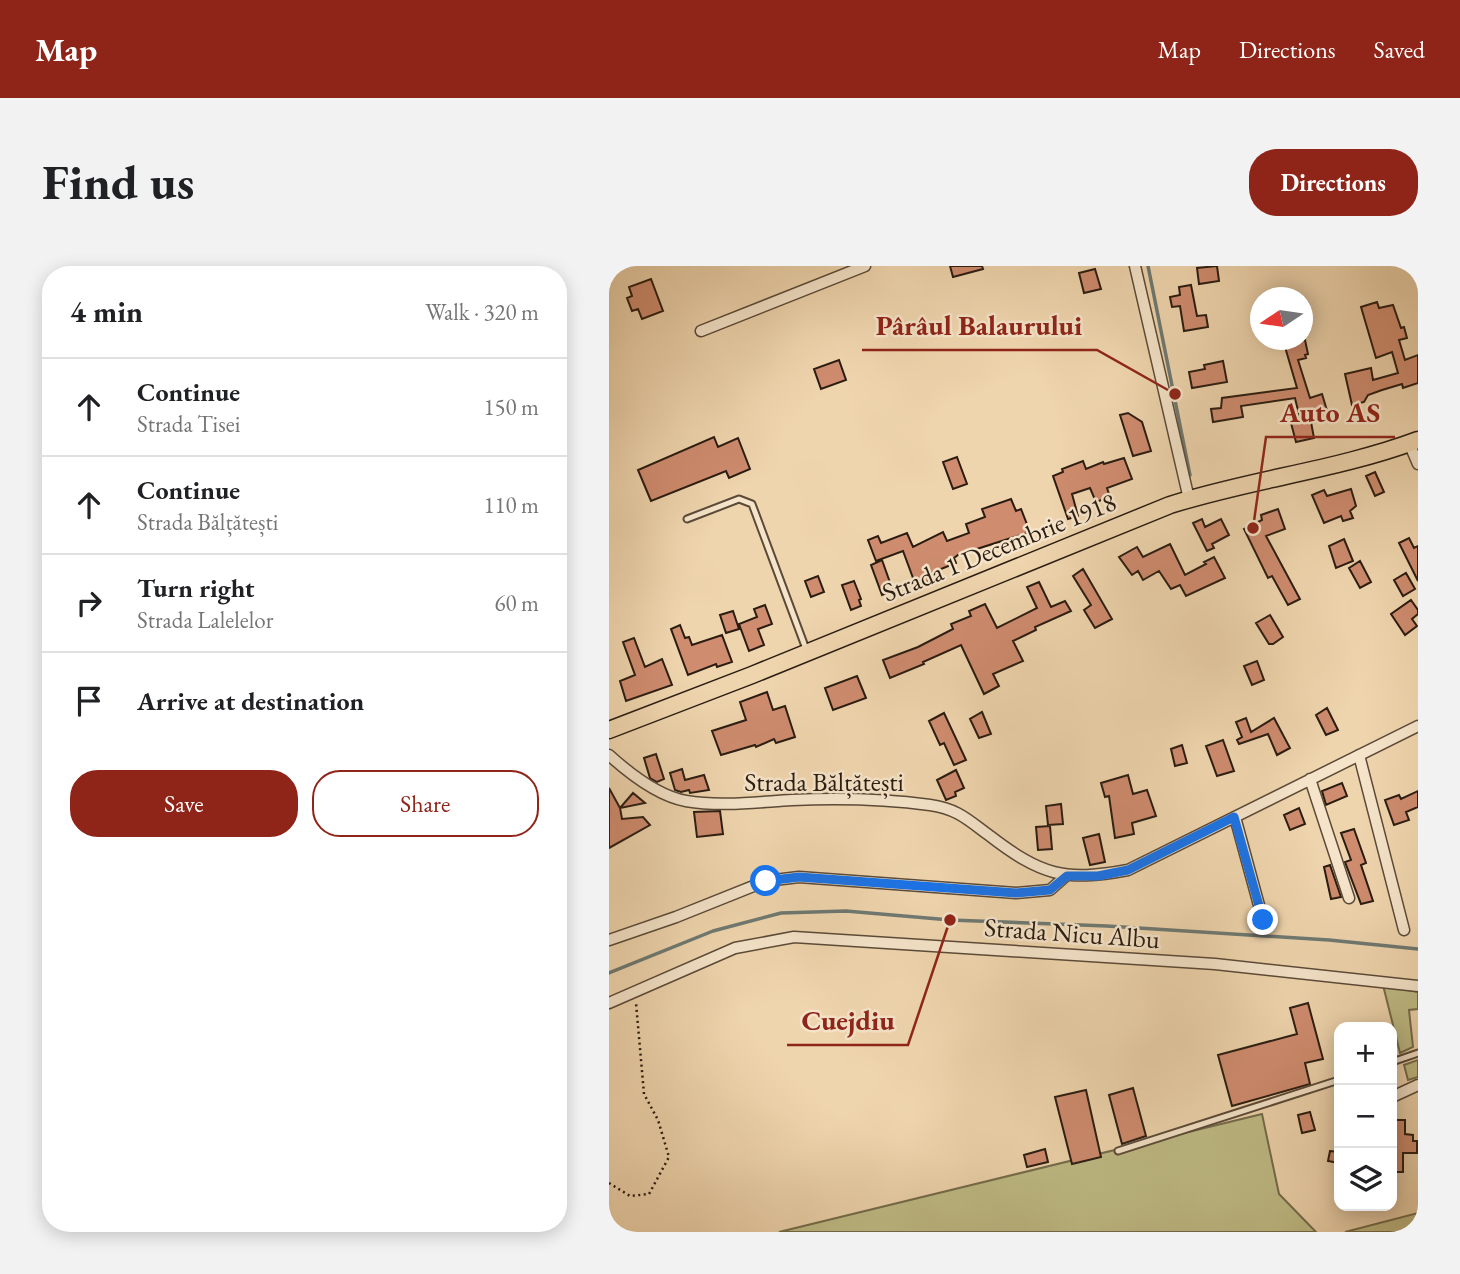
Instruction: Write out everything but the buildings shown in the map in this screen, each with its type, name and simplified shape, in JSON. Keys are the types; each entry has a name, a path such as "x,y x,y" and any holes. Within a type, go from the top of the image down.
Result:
{"main road":[{"name":"Strada 1 Decembrie 1918","path":"609,730 1115,526 1189,499 1343,463 1413,442"}],"street":[{"path":"701,331 865,266"},
{"path":"1135,266 1189,499"},
{"path":"1413,442 1418,464"},
{"name":"Strada Bălțătești","path":"609,755 653,789 684,801 710,803 836,798 903,801 949,808 971,820 1045,872 1067,876 1098,876 1128,870 1418,726"},
{"path":"1359,755 1404,930"},
{"path":"1310,779 1349,898"},
{"path":"1234,817 1263,920"},
{"path":"609,940 766,881 799,877 1016,893 1050,890 1067,876"},
{"name":"Strada Nicu Albu","path":"609,1003 735,948 794,937 1215,964 1418,986"},
{"path":"1397,1095 1418,1086"}],"lane":[{"path":"687,519 739,499 753,504 807,652"},
{"path":"1397,1060 1418,1053"},
{"path":"1118,1151 1334,1082"}],"path":[{"path":"609,1183 630,1196 649,1194 669,1157 658,1120 644,1094 635,993"}],"shaded area":[{"path":"1383,985 1418,992 1418,1009 1409,1010 1413,1047 1400,1053 1397,1022 1392,1022"},
{"path":"1418,1060 1418,1077 1408,1080 1404,1065"},
{"path":"1262,1114 1279,1194 1316,1232 779,1232"},
{"path":"1418,1213 1418,1232 1345,1232"}],"waterway":[{"path":"1148,266 1190,475"},
{"path":"609,973 713,931 781,913 846,911 950,920 1107,926 1329,940 1418,949"}],"place":[{"name":"Pârâul Balaurului","path":"1175,394"},
{"name":"Auto AS","path":"1253,528"},
{"name":"Cuejdiu","path":"950,920"}],"route":[{"path":"766,881 799,877 1016,893 1050,890 1067,876 1098,876 1128,870 1234,817 1263,920"}]}
